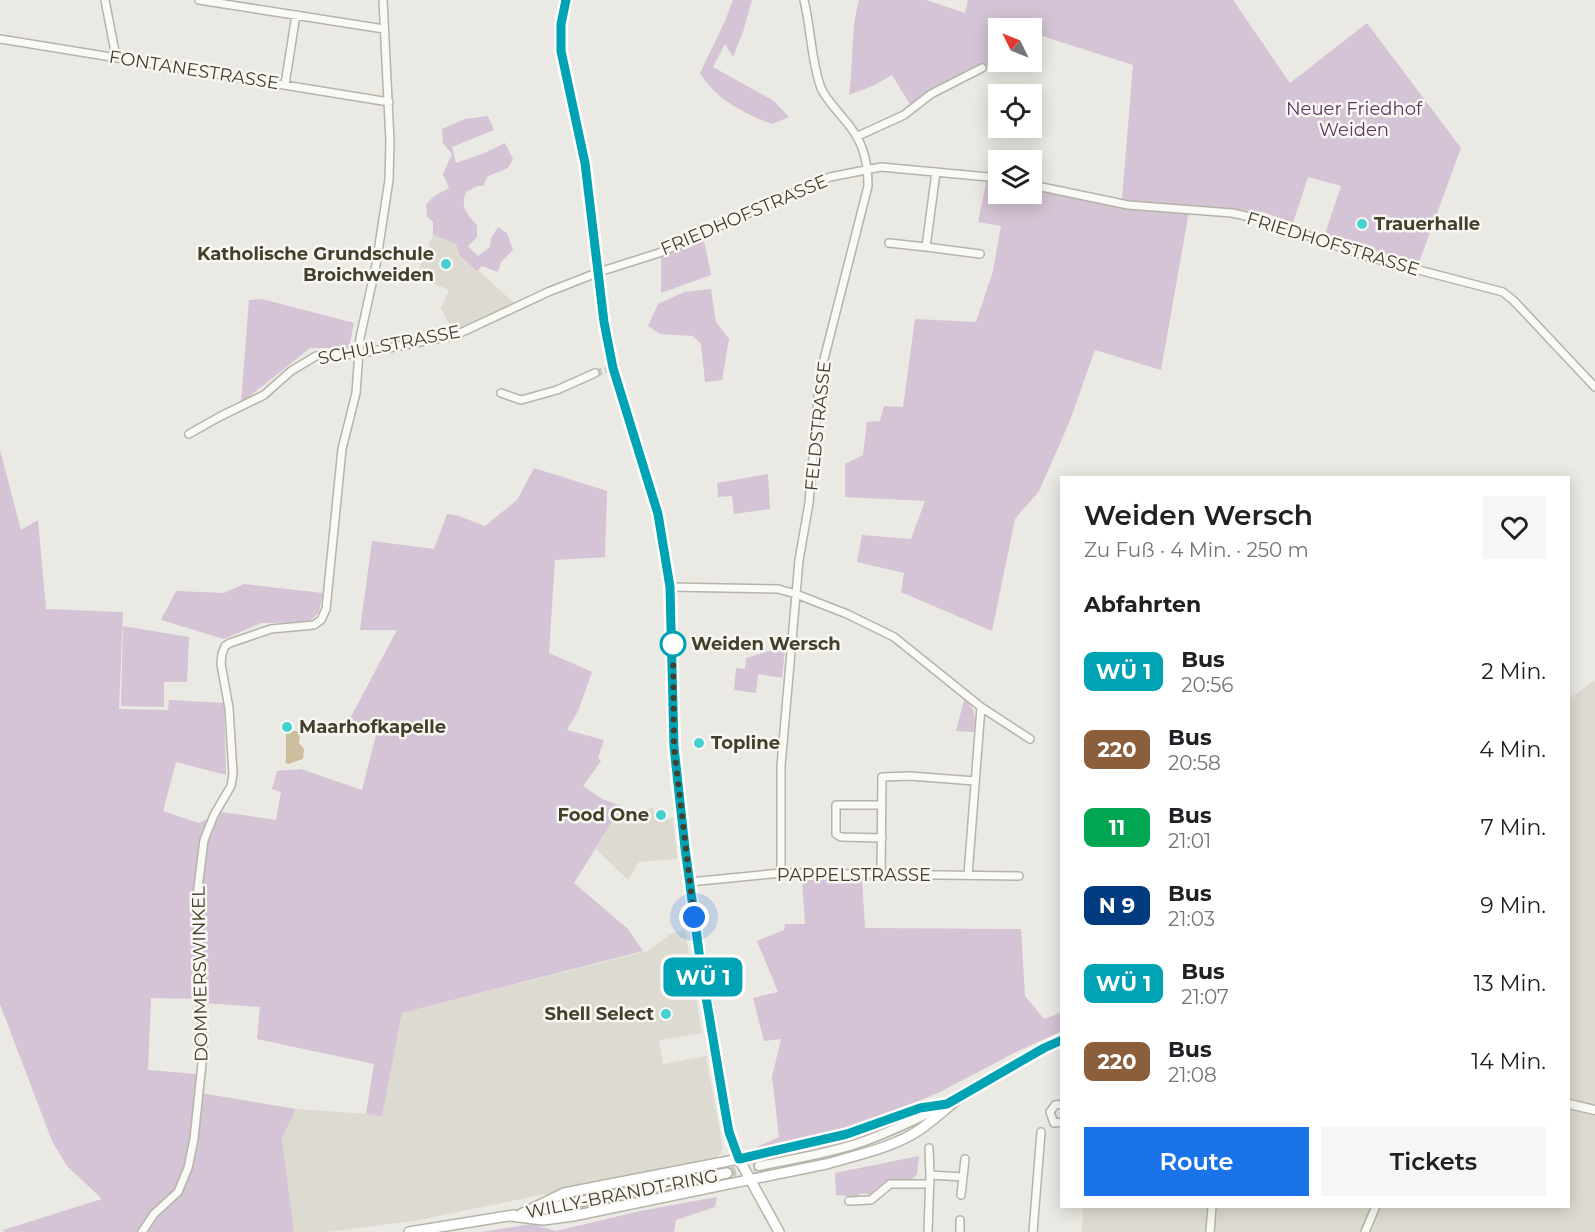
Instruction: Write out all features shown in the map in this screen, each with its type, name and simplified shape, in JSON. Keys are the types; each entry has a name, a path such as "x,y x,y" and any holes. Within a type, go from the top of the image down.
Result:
{"main road":[{"path":"566,0 561,24 561,51 579,130 610,369 658,514 670,587 674,747 689,882 724,1104 729,1132 739,1159 779,1232"},
{"path":"510,1216 543,1220 573,1216 826,1164 890,1144 920,1129 960,1096"},
{"path":"521,1214 564,1193 739,1159 847,1134 920,1108 947,1104"},
{"name":"WILLY-BRANDT-RING","path":"410,1232 521,1214 727,1173"}],"street":[{"path":"105,0 116,57"},
{"path":"199,0 252,4 296,15 384,29"},
{"name":"DOMMERSWINKEL","path":"142,1232 154,1214 178,1192 188,1168 194,1139 203,1054 197,896 204,840 214,815 231,786 233,774 229,708 221,664 222,654 225,646 230,643 271,629 314,625 324,617 342,449 356,393 358,354 376,266 389,180 389,102 383,0"},
{"name":"FELDSTRASSE","path":"781,873 781,766 799,560 809,503 820,375 865,197 868,170 867,158 858,135 833,107 822,90 804,0"},
{"path":"285,84 296,15"},
{"name":"FONTANESTRASSE","path":"0,39 389,102"},
{"path":"858,135 904,115 931,94 982,68"},
{"name":"FRIEDHOFSTRASSE","path":"599,272 659,253 822,180 881,167 988,177"},
{"path":"926,247 936,172"},
{"name":"FRIEDHOFSTRASSE","path":"1042,187 1128,205 1232,213 1264,220 1365,256 1503,292 1595,387"},
{"path":"890,243 980,254"},
{"name":"SCHULSTRASSE","path":"189,434 264,395 304,362 316,356 358,354 456,335 548,292 599,272"},
{"path":"501,393 521,400 557,390 595,373"},
{"path":"670,587 763,588 796,594 847,614 894,637 981,707 1030,739"},
{"path":"968,875 981,707"},
{"path":"881,875 882,777 909,776 975,781"},
{"path":"882,806 836,805 836,834 842,837 882,838"},
{"name":"PAPPELSTRASSE","path":"689,882 781,873 1019,876"},
{"path":"759,1166 815,1155 858,1143 905,1125 1060,1041"},
{"path":"1060,1104 1055,1105 1050,1112 1054,1123 1060,1122"},
{"path":"1570,1104 1595,1110"},
{"path":"1033,1232 1041,1132"},
{"path":"928,1232 929,1148"},
{"path":"962,1196 965,1159"},
{"path":"930,1175 963,1177"},
{"path":"849,1201 871,1200 890,1184 930,1184"},
{"path":"1210,1232 1212,1208"},
{"path":"1365,1232 1375,1208"},
{"path":"960,1220 960,1232"}],"shaded area":[{"name":"Katholische Grundschule Broichweiden","path":"443,210 462,255 514,303 453,331 441,308 449,290 416,276"},
{"path":"1595,680 1595,1232 1082,1232 1083,1208 1570,1208 1570,698"},
{"path":"288,731 296,731 300,734 299,743 304,749 303,759 288,764 285,762"},
{"path":"654,808 655,820 673,818 677,859 639,862 628,880 596,849 618,812"},
{"path":"685,931 702,1033 659,1040 663,1064 706,1056 723,1148 715,1159 414,1221 327,1232 294,1232 282,1138 296,1109 382,1115 402,1013 647,951 668,937 668,934"}],"green space":[{"path":"733,0 752,0 733,57 725,44 713,67 774,101 789,117 772,124 722,98 700,73"},
{"name":"Neuer Friedhof Weiden","path":"859,0 926,0 965,13 968,0 1233,0 1290,83 1367,23 1461,148 1418,265 1325,234 1341,186 1308,177 1293,223 1263,212 1190,206 1161,370 1095,350 1069,423 1039,491 1015,519 992,631 901,592 904,573 857,562 862,535 911,539 925,501 845,497 845,464 863,455 867,422 880,421 884,406 903,407 915,319 976,322 993,271 1001,226 978,222 988,173 988,204 1042,204 1042,184 1122,199 1133,65 1042,36 1042,18 988,18 988,65 914,111 892,75 875,85 849,95"},
{"path":"488,116 494,130 452,147 456,163 505,143 513,159 508,168 488,176 483,186 466,192 464,197 464,206 477,225 477,237 468,246 478,256 490,247 491,238 498,227 507,233 513,250 501,262 498,272 482,266 477,271 460,256 456,244 433,234 433,222 427,217 426,205 434,196 449,188 443,174 452,154 443,143 442,129 465,119"},
{"path":"704,240 711,275 661,293 661,257"},
{"path":"711,289 716,322 729,339 722,380 705,382 701,344 693,336 660,334 648,326 658,304 684,292"},
{"path":"262,299 354,323 349,348 310,348 241,403 249,300"},
{"path":"0,450 21,530 38,520 46,609 123,612 119,709 168,710 169,700 224,703 226,775 176,762 163,811 199,823 222,812 276,820 281,792 272,789 277,771 301,769 362,790 376,735 345,728 397,630 360,630 372,541 434,549 447,514 485,526 517,500 534,468 607,491 605,557 555,560 549,653 592,672 578,711 567,730 604,740 598,758 601,761 583,786 602,799 622,806 574,883 628,929 643,951 402,1013 382,1116 366,1114 374,1064 257,1039 260,1007 204,1003 197,999 151,998 148,1070 197,1074 195,1092 296,1109 282,1138 294,1232 4,1232 3,1230 102,1199 67,1166 52,1141 0,1004"},
{"path":"768,474 770,509 734,514 732,496 718,497 717,483"},
{"path":"244,584 323,593 319,612 309,622 261,623 224,639 161,620 176,591 224,593"},
{"path":"123,626 189,637 187,682 164,682 164,707 121,706"},
{"path":"776,649 785,649 782,678 758,674 756,693 734,690 736,668 745,669 746,658"},
{"path":"964,700 973,710 974,732 956,731"},
{"path":"802,880 862,880 865,928 1021,929 1025,996 1044,1019 1060,1013 1060,1032 940,1092 855,1128 759,1150 757,1147 779,1137 772,1077 781,1039 764,1041 753,998 778,992 757,941 784,930 785,924 805,924"},
{"path":"919,1156 917,1174 910,1181 888,1180 871,1195 861,1193 856,1197 836,1195 835,1173"},
{"path":"717,1197 715,1207 676,1220 674,1232 482,1232 532,1224 556,1231 640,1211"}],"tunnel":[{"path":"595,373 607,370"},
{"path":"727,1173 759,1166"}],"bus line":[{"path":"566,0 561,24 561,51 585,163 604,322 613,368 658,514 672,597 674,747 689,882 729,1132 739,1159 847,1134 920,1108 947,1104 1060,1041"}],"place":[{"name":"Trauerhalle","path":"1362,224"},
{"name":"Katholische Grundschule Broichweiden","path":"446,264"},
{"name":"Weiden Wersch","path":"673,644"},
{"name":"Maarhofkapelle","path":"287,727"},
{"name":"Topline","path":"699,743"},
{"name":"Food One","path":"661,815"},
{"name":"Shell Select","path":"666,1014"}],"route":[{"path":"673,644 674,747 694,917"}]}
